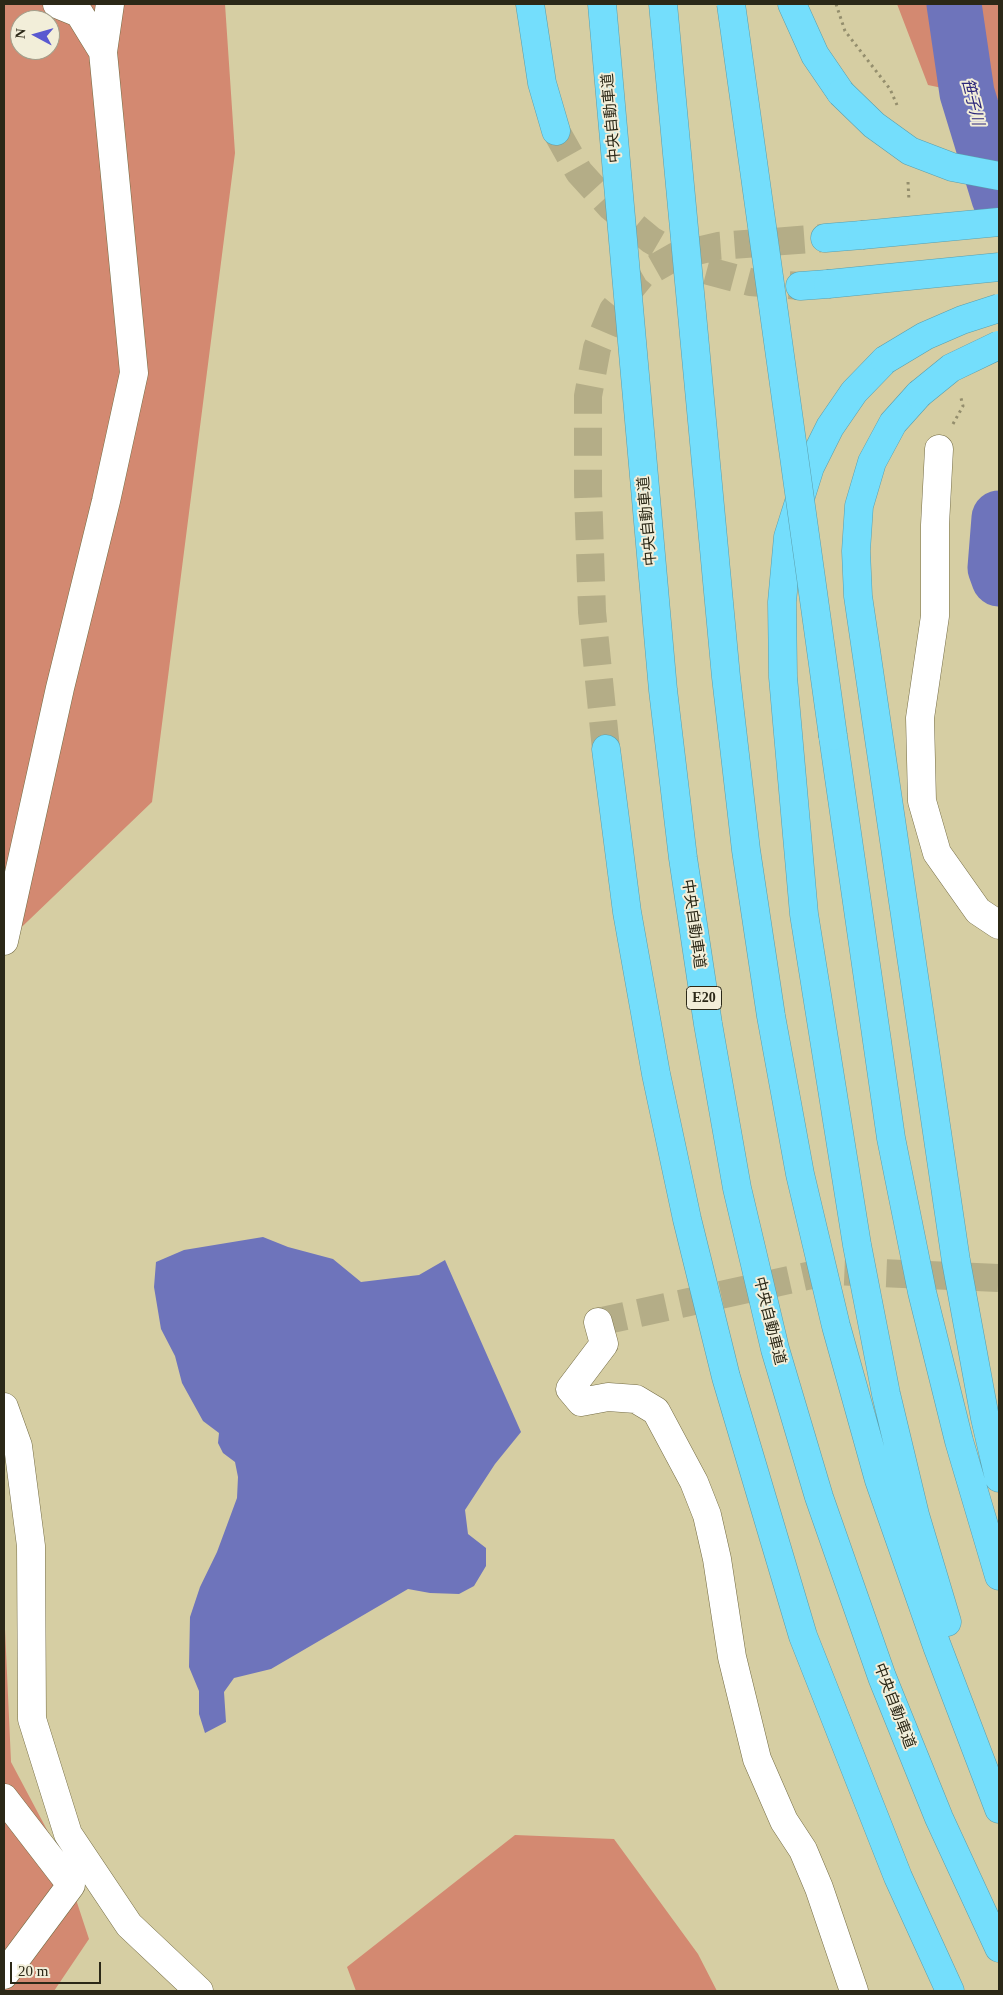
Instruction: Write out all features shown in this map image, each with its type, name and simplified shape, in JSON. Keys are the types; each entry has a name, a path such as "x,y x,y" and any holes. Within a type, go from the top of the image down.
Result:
{"highway":[{"path":"530,4 542,83 556,131"},
{"name":"中央自動車道","path":"602,4 664,700 686,878 708,1024 737,1188 775,1349 819,1497 885,1686 938,1818 999,1948"},
{"path":"663,4 726,677 742,821 771,1016 795,1146 836,1326 880,1480 937,1646 999,1809"},
{"path":"731,4 890,1138 924,1302 959,1441 999,1576"},
{"path":"792,4 815,55 841,94 874,125 910,150 952,167 999,176"},
{"path":"826,238 999,222"},
{"path":"800,286 999,267"},
{"path":"999,308 962,320 932,333 885,360 854,392 830,426 810,467 788,537 782,602 783,677 804,914 857,1245 886,1394 915,1515 953,1641 999,1770"},
{"path":"999,345 951,368 919,394 893,423 872,462 859,506 856,551 858,596 956,1261 985,1418 999,1478"},
{"path":"606,749 628,912 656,1074 687,1219 726,1377 802,1636 942,1991"},
{"path":"898,1877 950,1991"}],"street":[{"path":"57,4 79,13 103,52"},
{"path":"4,942 60,688 106,501 134,373 103,52 110,4"},
{"path":"938,449 935,525 935,616 920,718 922,801 937,852 978,911 999,925"},
{"path":"598,1322 604,1344 570,1390 581,1402 608,1397 636,1399 656,1411 694,1482 707,1515 717,1559 732,1657 757,1759 784,1821 803,1850 854,1991"},
{"path":"4,1407 18,1446 31,1546 32,1719 68,1834 129,1925 199,1991"},
{"path":"4,1798 71,1885 4,1975"}],"path":[{"path":"836,4 845,31"}],"shaded area":[{"path":"4,4 225,4 235,153 152,802 4,944"},
{"path":"897,4 999,4 999,100 928,85"},
{"path":"4,1607 11,1762 63,1860 89,1939 54,1991 4,1991"},
{"path":"515,1835 614,1839 698,1954 717,1991 356,1991 347,1967"}],"water":[{"path":"263,1237 288,1247 333,1259 361,1282 419,1275 445,1260 521,1432 495,1464 465,1510 468,1534 486,1548 486,1566 474,1586 459,1594 430,1593 408,1589 271,1669 234,1678 224,1692 226,1722 205,1733 199,1714 199,1691 189,1667 190,1617 200,1587 217,1552 237,1498 238,1477 235,1462 223,1453 218,1443 219,1433 203,1421 182,1383 175,1356 161,1329 154,1287 156,1262 184,1250"}],"waterway":[{"name":"笹子川","path":"954,4 967,93 999,198"},
{"name":"笹子川","path":"999,518 995,568 999,579"}],"tunnel":[{"path":"556,131 579,172 611,207 651,240 701,269 750,282 800,286"},
{"path":"606,749 592,612 588,490 588,396 597,348 613,310 641,276 676,256 718,246 825,238"},
{"path":"598,1322 830,1271 999,1278"}]}
